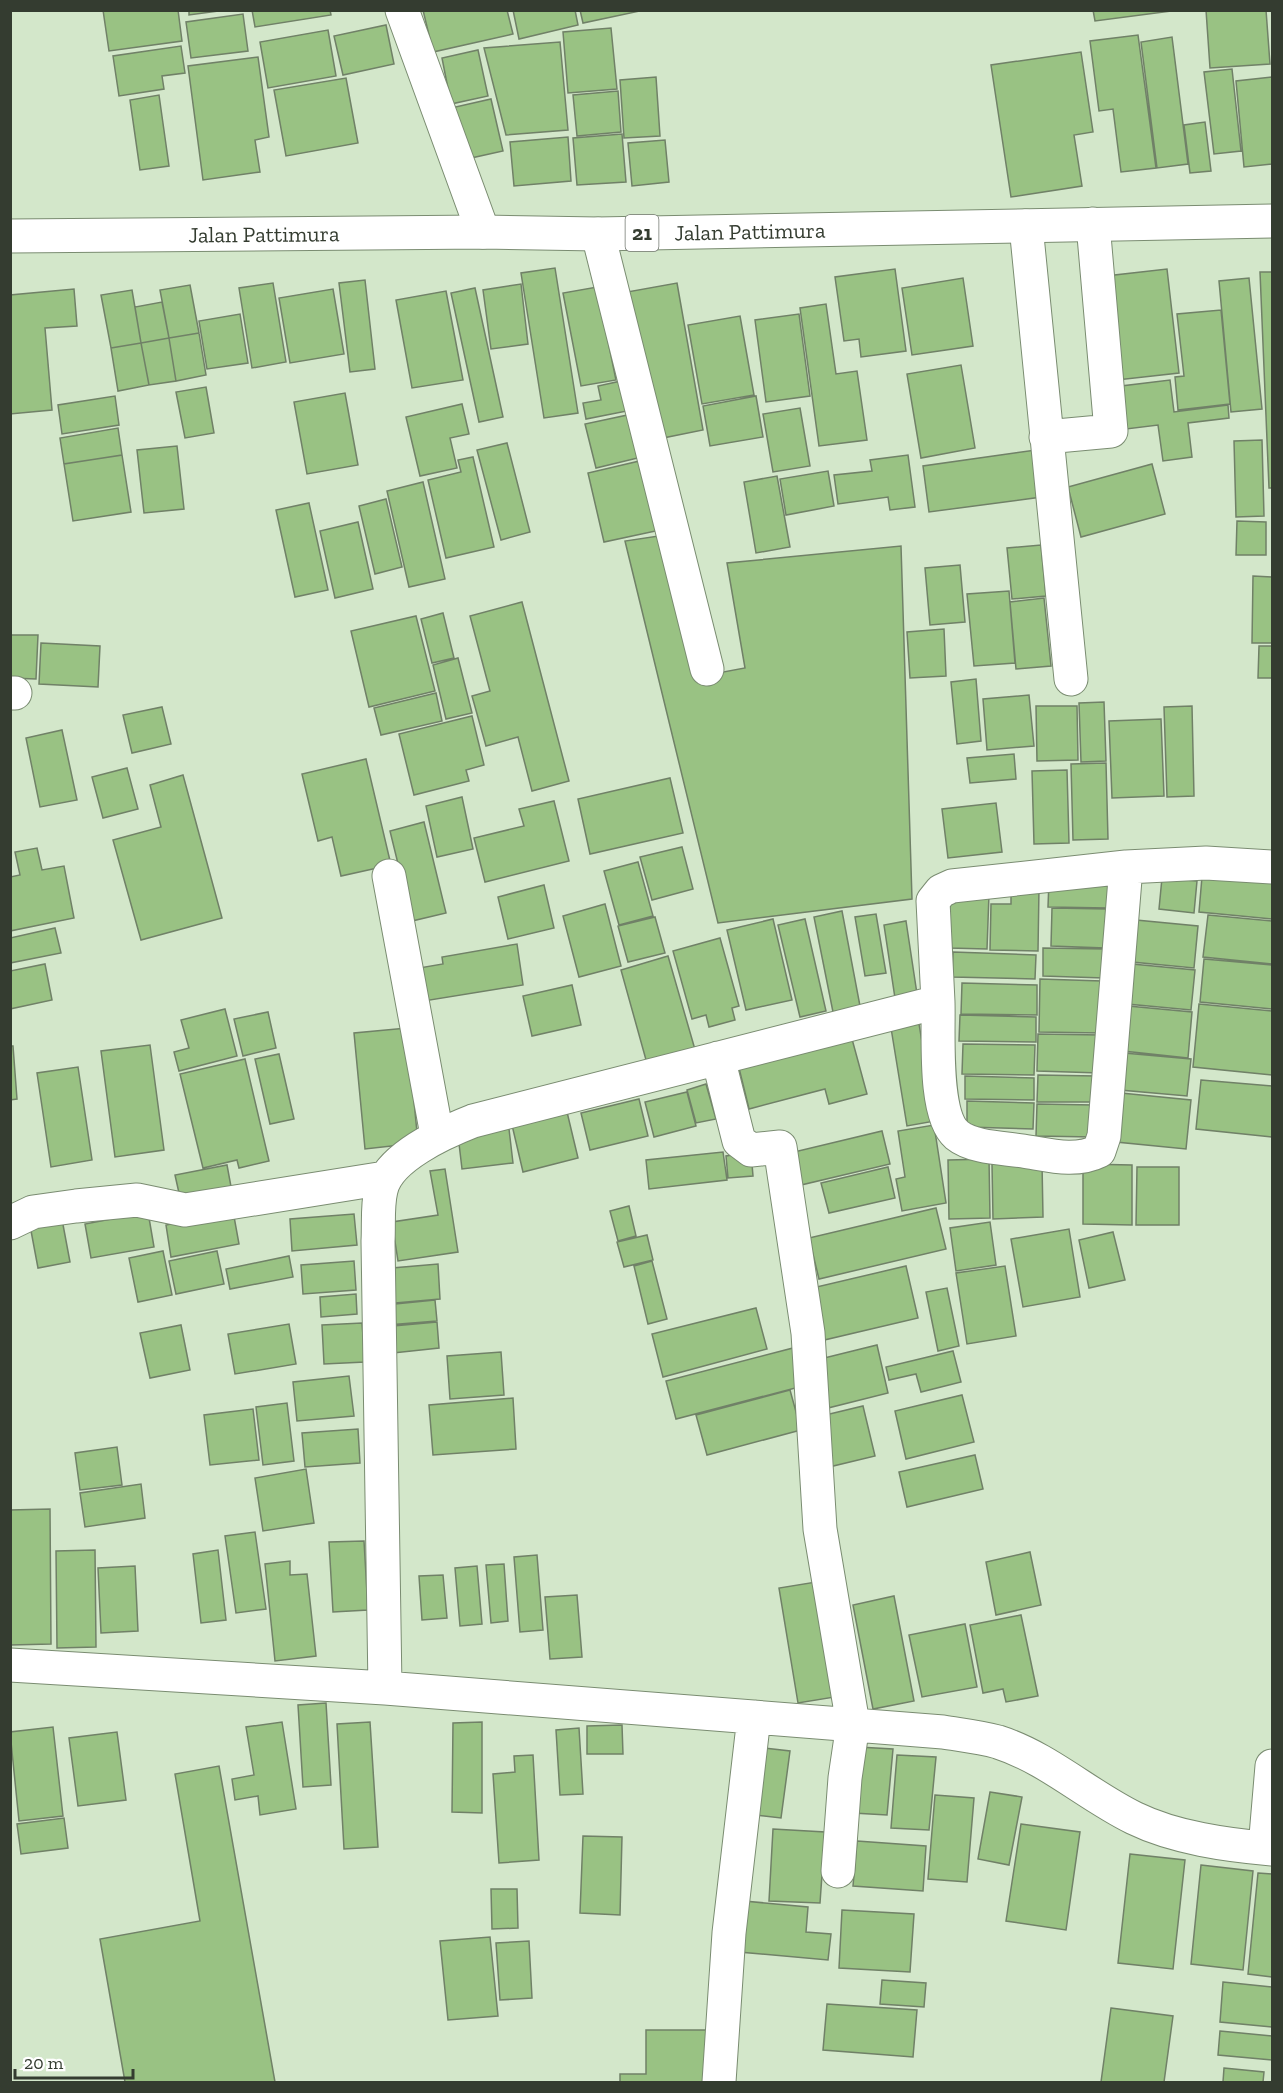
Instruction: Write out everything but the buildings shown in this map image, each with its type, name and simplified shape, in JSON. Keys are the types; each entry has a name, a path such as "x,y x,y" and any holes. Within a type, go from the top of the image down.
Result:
{"main road":[{"path":"402,10 483,232"},
{"name":"Jalan Pattimura","path":"10,236 483,232 598,234 1272,221"},
{"path":"1046,437 1111,431 1093,224"},
{"path":"1026,226 1071,679"},
{"path":"598,234 707,669"},
{"path":"1126,867 1104,1136 1099,1151 1086,1158 1068,1158 975,1143 958,1136 947,1124 942,1104 932,915 933,901 941,891 952,886 1126,867 1206,863 1272,867"},
{"path":"389,876 437,1136"},
{"path":"10,1222 33,1212 87,1204 137,1200 185,1210 385,1178 437,1136 473,1121 938,1002"},
{"path":"718,1058 739,1141 751,1150 780,1147 808,1333 820,1530 853,1724 845,1778 838,1871"},
{"path":"385,1178 381,1190 378,1241 385,1688"},
{"path":"10,1665 385,1688 943,1732 998,1742 1050,1766 1090,1794 1136,1819 1184,1835 1269,1848 1272,1767"},
{"path":"718,2082 728,1943 754,1717"}]}
